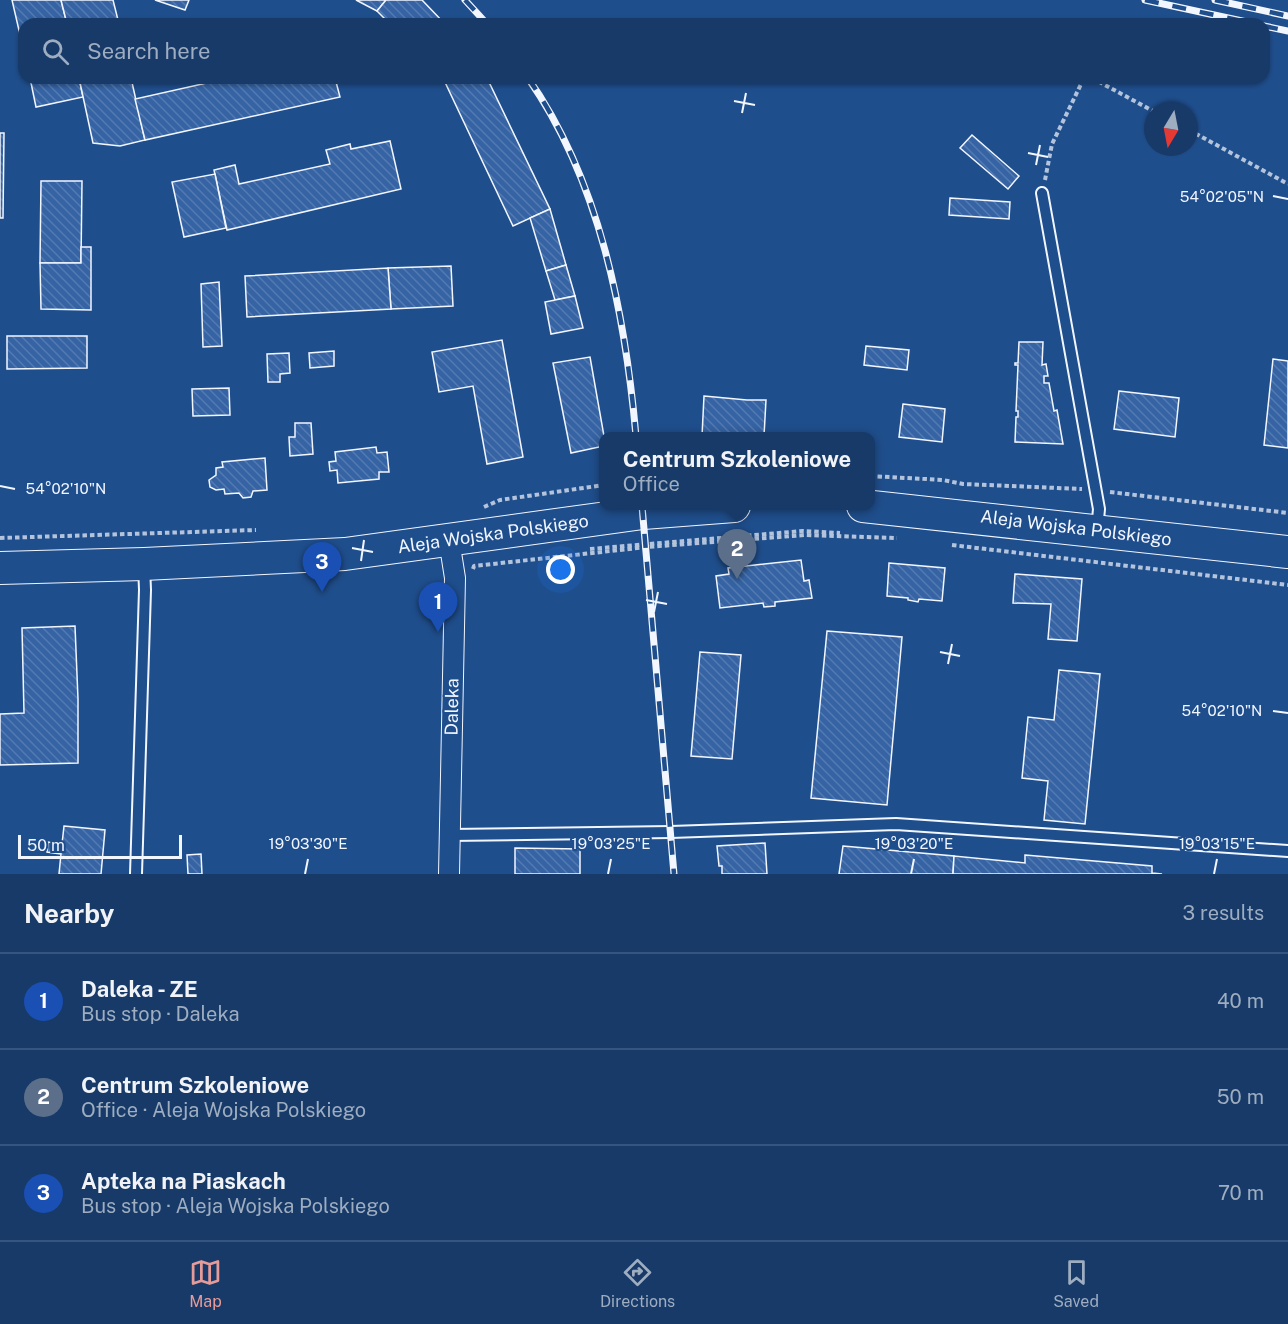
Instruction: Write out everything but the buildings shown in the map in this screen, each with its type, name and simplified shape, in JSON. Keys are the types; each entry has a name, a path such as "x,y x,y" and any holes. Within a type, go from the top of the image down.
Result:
{"main road":[{"name":"Aleja Wojska Polskiego","path":"875,507 1288,552"},
{"name":"Aleja Wojska Polskiego","path":"0,568 144,564 345,554 643,513 682,510"}],"street":[{"name":"Daleka","path":"449,540 460,577 449,874"}],"lane":[{"path":"1042,193 1099,509 1097,531"},
{"path":"136,874 144,564"},
{"path":"450,835 660,832 896,824 1288,851"}],"path":[{"path":"1042,193 1052,144 1081,84"},
{"path":"1103,84 1144,106"},
{"path":"1198,135 1288,184"},
{"path":"478,509 500,500 599,486"},
{"path":"0,538 258,530"},
{"path":"460,577 471,562 707,538 803,531 908,536"},
{"path":"460,577 469,576 474,566 708,542 805,535 900,539"},
{"path":"952,541 1288,583"},
{"path":"946,544 1288,583"}],"railway":[{"path":"465,0 482,18"},
{"path":"1145,0 1228,18"},
{"path":"1215,0 1288,16"},
{"path":"1270,27 1288,31"},
{"path":"532,84 553,118 574,160 605,250 625,343 636,432"},
{"path":"642,510 674,874"}],"place":[{"name":"Centrum Szkoleniowe","path":"737,579"},
{"name":"Apteka na Piaskach","path":"322,592"},
{"name":"Daleka - ZE","path":"438,632"}]}
